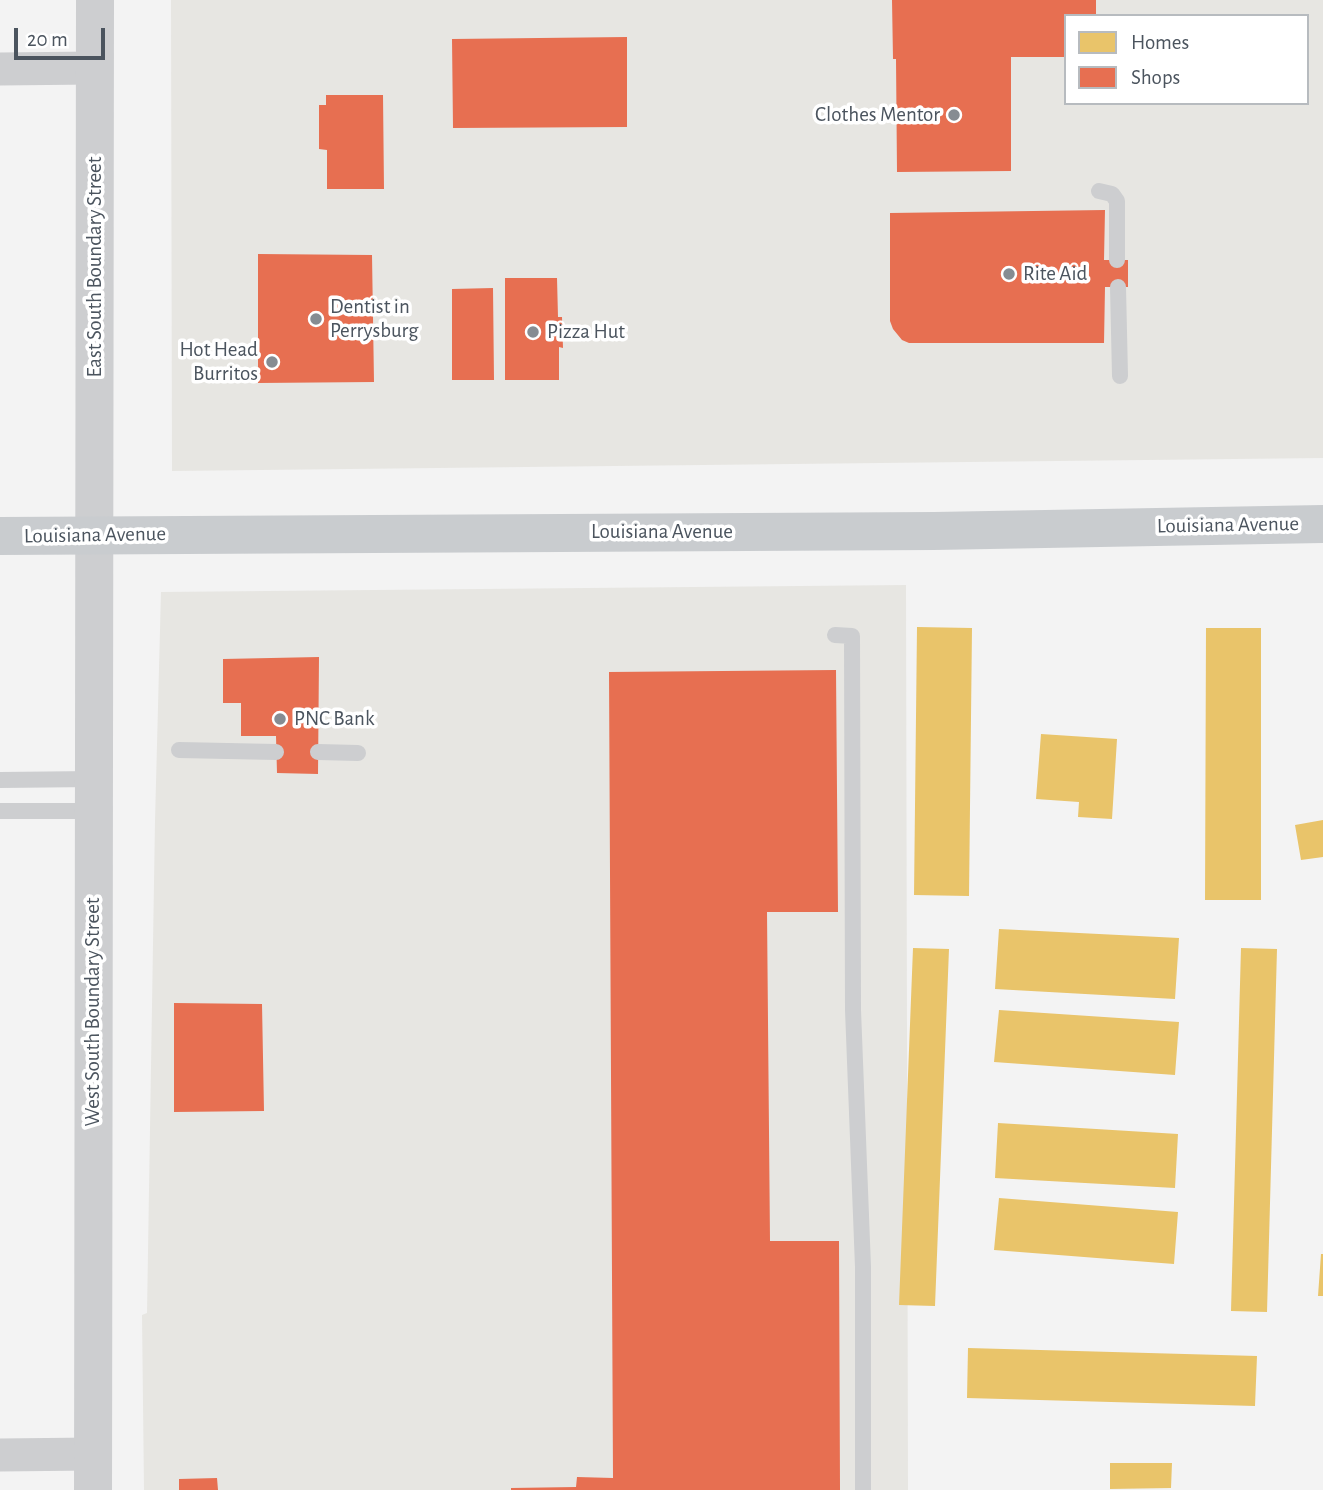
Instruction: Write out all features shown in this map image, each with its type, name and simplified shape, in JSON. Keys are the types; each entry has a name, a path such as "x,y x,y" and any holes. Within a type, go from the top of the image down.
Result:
{"main road":[{"name":"Louisiana Avenue","path":"0,536 922,531 1323,524"}],"street":[{"name":"East South Boundary Street","path":"94,534 95,0"},
{"path":"0,69 94,68"},
{"name":"West South Boundary Street","path":"93,1472 94,534"},
{"path":"0,1455 93,1472"}],"lane":[{"path":"1099,191 1112,194 1117,201 1117,260"},
{"path":"1118,287 1120,376"},
{"path":"835,635 852,636 853,1010 863,1267 863,1490"},
{"path":"179,750 276,752"},
{"path":"318,752 358,753"},
{"path":"0,780 94,795"},
{"path":"0,811 94,795"}],"shaded area":[{"path":"171,0 1323,0 1323,458 172,471"},
{"path":"906,585 908,1490 144,1490 142,1315 147,1313 161,592"}],"building: Homes":[{"path":"917,627 972,628 969,896 914,895"},
{"path":"1206,628 1261,628 1261,900 1205,900"},
{"path":"1041,734 1117,739 1112,819 1078,817 1079,802 1036,799"},
{"path":"1323,820 1323,857 1301,860 1295,825"},
{"path":"999,929 1179,938 1175,999 995,989"},
{"path":"913,948 949,949 935,1306 899,1305"},
{"path":"1241,948 1277,949 1267,1312 1231,1311"},
{"path":"999,1010 1179,1022 1175,1075 994,1062"},
{"path":"998,1123 1178,1134 1175,1188 995,1178"},
{"path":"999,1198 1178,1212 1174,1264 994,1250"},
{"path":"1321,1254 1323,1296 1318,1296"},
{"path":"968,1348 1257,1356 1255,1406 967,1398"},
{"path":"1110,1463 1172,1463 1171,1488 1110,1489"}],"building: Shops":[{"name":"Clothes Mentor","path":"892,0 1096,0 1096,14 1064,14 1064,57 1011,57 1011,171 897,172 896,59 893,59"},
{"path":"627,37 627,127 453,128 452,39"},
{"path":"326,95 383,95 384,189 327,189 327,150 319,149 319,105 326,105"},
{"name":"Rite Aid","path":"1105,210 1104,260 1128,260 1128,287 1105,287 1104,343 909,343 902,340 893,329 890,321 890,213"},
{"name":"Dentist in Perrysburg","path":"258,254 372,255 374,382 258,383"},
{"name":"Pizza Hut","path":"505,278 557,278 558,317 562,317 563,348 559,347 559,380 505,380"},
{"path":"493,288 494,380 452,380 452,289"},
{"name":"PNC Bank","path":"319,657 318,774 277,773 276,736 241,736 241,703 223,703 223,659"},
{"path":"836,670 838,912 767,912 770,1241 839,1241 840,1490 511,1490 576,1487 577,1477 613,1478 609,672"},
{"path":"174,1003 262,1004 264,1111 174,1112"},
{"path":"217,1478 218,1490 179,1490 179,1479"}],"place":[{"name":"Clothes Mentor","path":"954,115"},
{"name":"Rite Aid","path":"1009,274"},
{"name":"Dentist in Perrysburg","path":"316,319"},
{"name":"Pizza Hut","path":"533,332"},
{"name":"Hot Head Burritos","path":"272,362"},
{"name":"PNC Bank","path":"280,719"}]}
